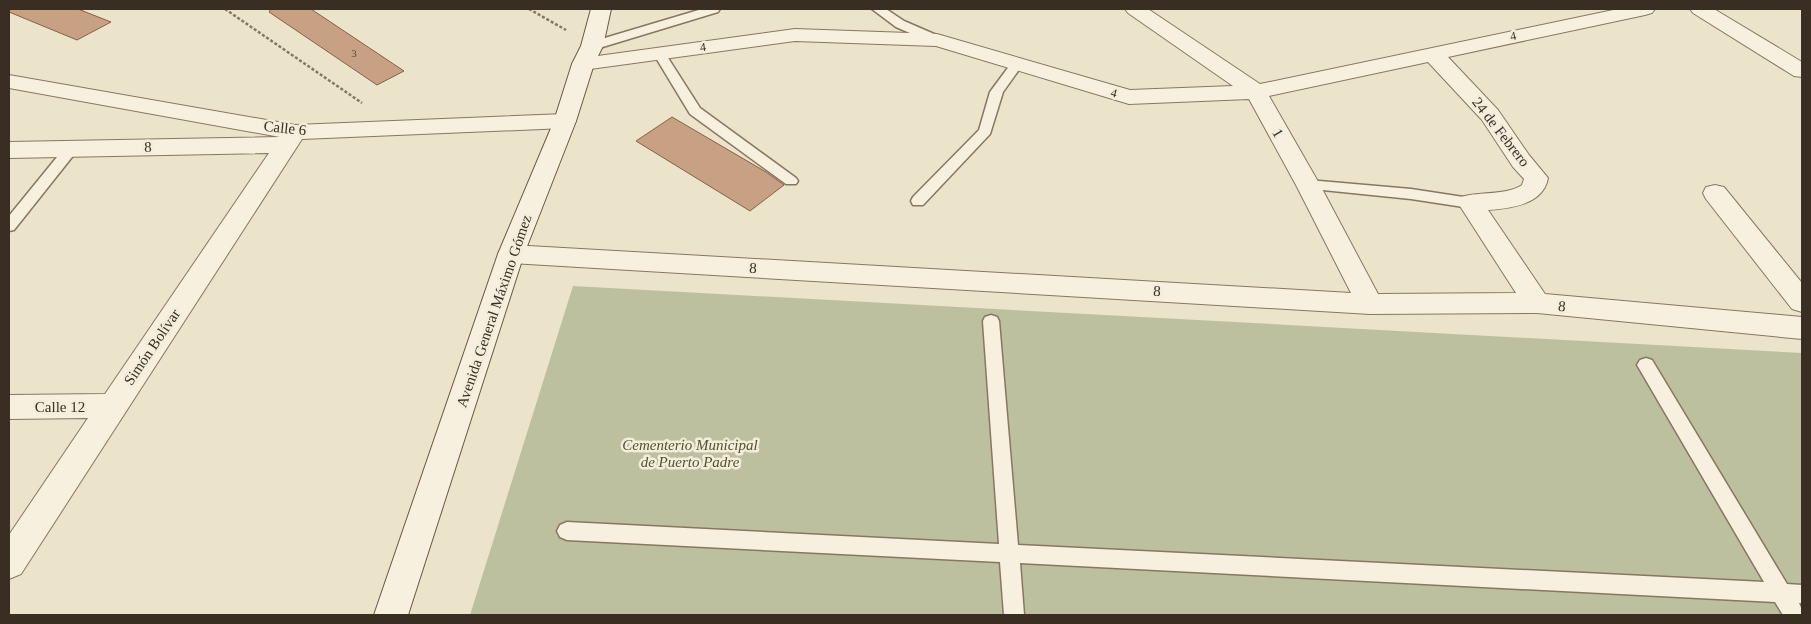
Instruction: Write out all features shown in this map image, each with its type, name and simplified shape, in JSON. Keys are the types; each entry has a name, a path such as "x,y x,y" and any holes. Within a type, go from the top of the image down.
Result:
{"street":[{"name":"Avenida General Máximo Gómez","path":"390,615 511,254 565,120 588,55 601,9"},
{"name":"1","path":"1135,9 1256,92 1308,185 1370,304"},
{"name":"4","path":"588,55 659,53 795,35 938,40 1129,97 1256,92 1645,9"},
{"path":"1700,9 1802,71"},
{"name":"24 de Febrero","path":"1432,53 1490,114 1521,161 1536,178 1534,188 1528,193 1482,204 1470,203"},
{"name":"Calle 6","path":"9,81 291,138 396,126 565,120"},
{"name":"8","path":"9,150 71,149 291,138"},
{"name":"Simón Bolívar","path":"9,563 291,138"},
{"path":"1715,193 1802,302"},
{"path":"1470,203 1537,303"},
{"name":"8","path":"511,254 1370,304 1537,303 1802,328"},
{"name":"Calle 12","path":"9,407 112,406"}],"lane":[{"path":"588,55 714,9"},
{"path":"878,9 900,24 938,40"},
{"path":"659,53 695,111 791,181"},
{"path":"918,201 985,131 997,92 1016,64"},
{"path":"9,226 71,149"},
{"path":"1308,185 1410,194 1470,203"},
{"path":"991,321 1014,615"},
{"path":"1646,365 1794,615"},
{"path":"567,531 1802,594"}],"path":[{"path":"225,9 396,126"},
{"path":"529,9 588,55"}],"green space":[{"name":"Cementerio Municipal de Puerto Padre","path":"573,286 1802,353 1802,615 470,615"}],"building":[{"path":"9,9 78,9 111,22 77,40 9,12"},
{"path":"271,9 311,9 404,71 377,85 269,12"},
{"path":"672,117 766,172 784,185 750,211 636,141"}]}
